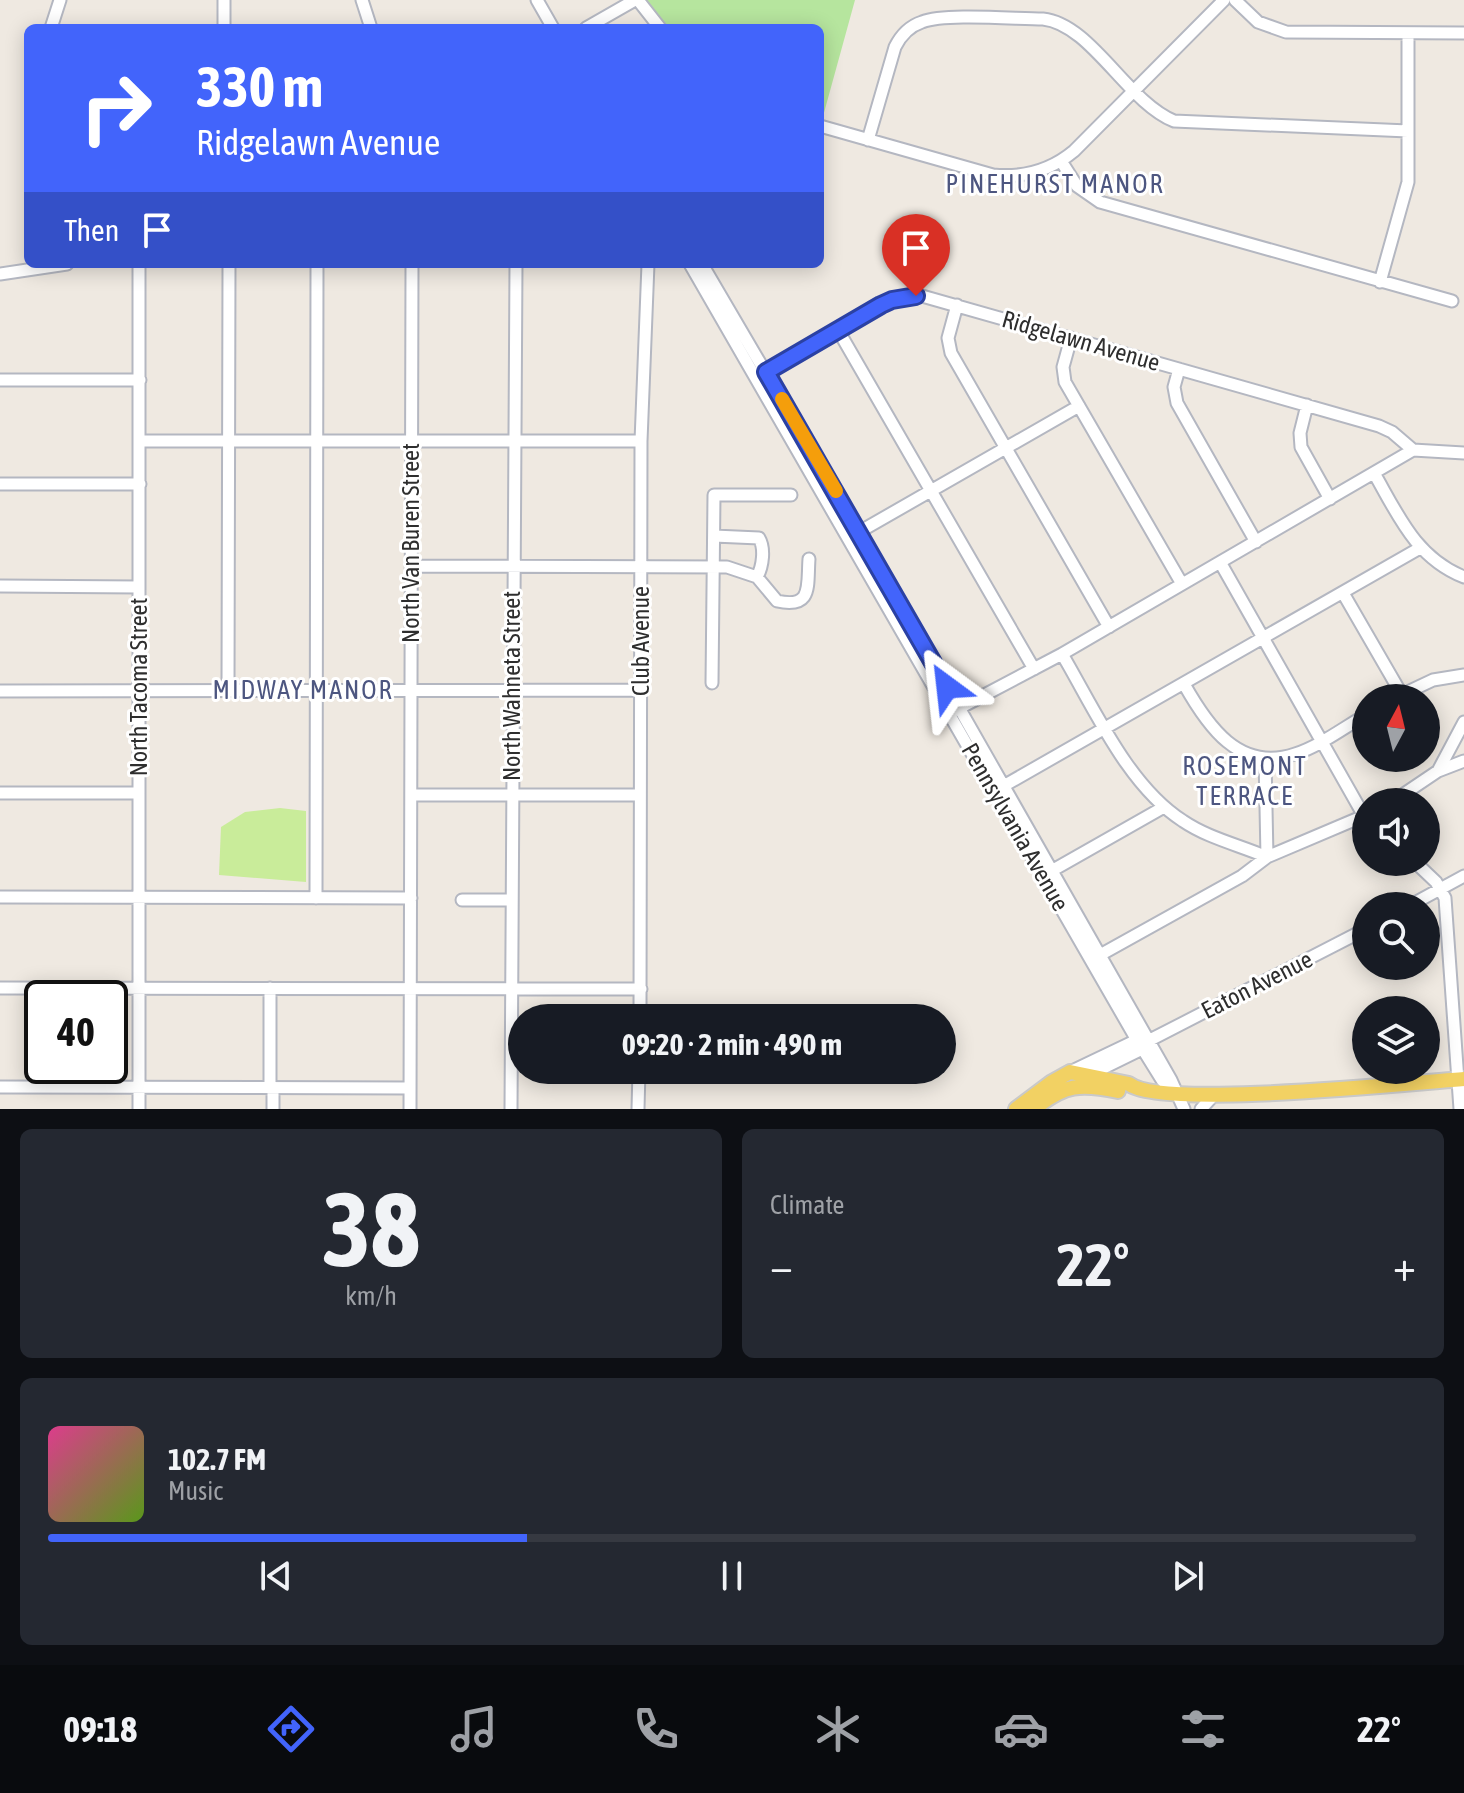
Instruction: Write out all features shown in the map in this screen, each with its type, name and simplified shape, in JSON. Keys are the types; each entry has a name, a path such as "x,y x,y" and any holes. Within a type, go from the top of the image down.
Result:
{"main road":[{"path":"1016,1109 1052,1082 1088,1075 1129,1084 1136,1090"},
{"path":"1070,1080 1125,1092 1136,1090 1213,1096 1461,1079"},
{"path":"1039,1107 1070,1080"}],"street":[{"path":"52,24 60,0"},
{"path":"224,0 224,24"},
{"path":"362,0 370,24"},
{"path":"537,0 551,24"},
{"path":"593,24 636,0 657,24"},
{"path":"824,127 993,175 1023,175 1061,161 1074,151 1224,0"},
{"path":"1235,0 1256,20 1277,30 1464,33"},
{"path":"868,140 895,47 903,33 934,19 1043,19 1060,23 1077,35 1164,117 1184,124 1408,131"},
{"path":"1380,282 1408,182 1408,33"},
{"path":"1061,161 1077,186 1100,202 1452,301"},
{"path":"0,274 40,268"},
{"name":"North Tacoma Street","path":"139,268 139,1109"},
{"path":"228,690 229,268"},
{"path":"316,898 317,268"},
{"name":"North Van Buren Street","path":"410,1109 412,268"},
{"name":"North Wahneta Street","path":"511,1109 516,268"},
{"name":"Club Avenue","path":"640,1004 641,441 648,268"},
{"name":"Pennsylvania Avenue","path":"692,268 955,711"},
{"name":"Pennsylvania Avenue","path":"704,268 859,532 955,711 1143,1044 1184,1109"},
{"name":"Ridgelawn Avenue","path":"755,378 881,305 904,297 922,296 1386,428 1413,450"},
{"path":"957,305 948,338 951,353 1109,627"},
{"path":"838,330 1034,669"},
{"path":"1071,338 1063,375 1182,584"},
{"path":"1179,369 1174,387 1177,403 1256,542"},
{"path":"0,380 140,380"},
{"path":"1307,405 1300,433 1301,447 1330,499"},
{"path":"859,532 1079,406"},
{"path":"140,441 641,441"},
{"path":"955,711 1062,654 1413,450 1464,453"},
{"path":"1374,473 1420,548 1438,564 1464,577"},
{"path":"0,484 140,484"},
{"path":"712,683 714,495 791,495"},
{"path":"714,536 762,540 761,569 757,577"},
{"path":"999,789 1420,548"},
{"path":"411,566 736,568 757,577 777,601 792,603 802,601 807,595 809,559"},
{"path":"1220,562 1352,794"},
{"path":"0,586 139,587"},
{"path":"1343,593 1392,684"},
{"path":"1062,654 1106,729 1142,783 1164,807 1195,828 1267,857"},
{"path":"1424,684 1464,675"},
{"path":"1184,684 1206,722 1218,735 1240,750 1265,758 1291,756 1352,723"},
{"path":"0,691 640,690"},
{"path":"1440,767 1464,722"},
{"path":"1265,758 1267,857"},
{"path":"1440,770 1464,761"},
{"path":"1413,788 1437,772"},
{"path":"0,793 139,793"},
{"path":"411,795 640,795"},
{"path":"1047,873 1164,807"},
{"path":"1100,955 1242,876 1267,857 1352,821"},
{"name":"Pennsylvania Avenue","path":"1047,873 1100,955 1143,1044"},
{"path":"1429,876 1441,888 1445,898 1461,1079 1460,1109"},
{"path":"1434,892 1464,876"},
{"path":"0,897 411,898"},
{"path":"462,900 511,900"},
{"name":"Eaton Avenue","path":"1070,1080 1352,936"},
{"path":"1449,957 1464,956"},
{"path":"0,988 641,989"},
{"path":"270,988 273,1109"},
{"name":"Eaton Avenue","path":"1088,1075 1143,1044"},
{"path":"638,1109 639,1084"},
{"path":"0,1087 410,1088"},
{"path":"1201,1109 1213,1096"}],"green space":[{"path":"646,0 855,0 824,113 824,24 664,24"},
{"path":"280,808 306,811 306,882 219,875 221,827 245,812"}],"slow traffic":[{"path":"782,399 836,491"}],"district":[{"name":"PINEHURST MANOR","path":"1055,184"},
{"name":"MIDWAY MANOR","path":"303,690"},
{"name":"ROSEMONT TERRACE","path":"1245,781"}],"route":[{"path":"916,296 881,305 766,372 947,687"}]}
